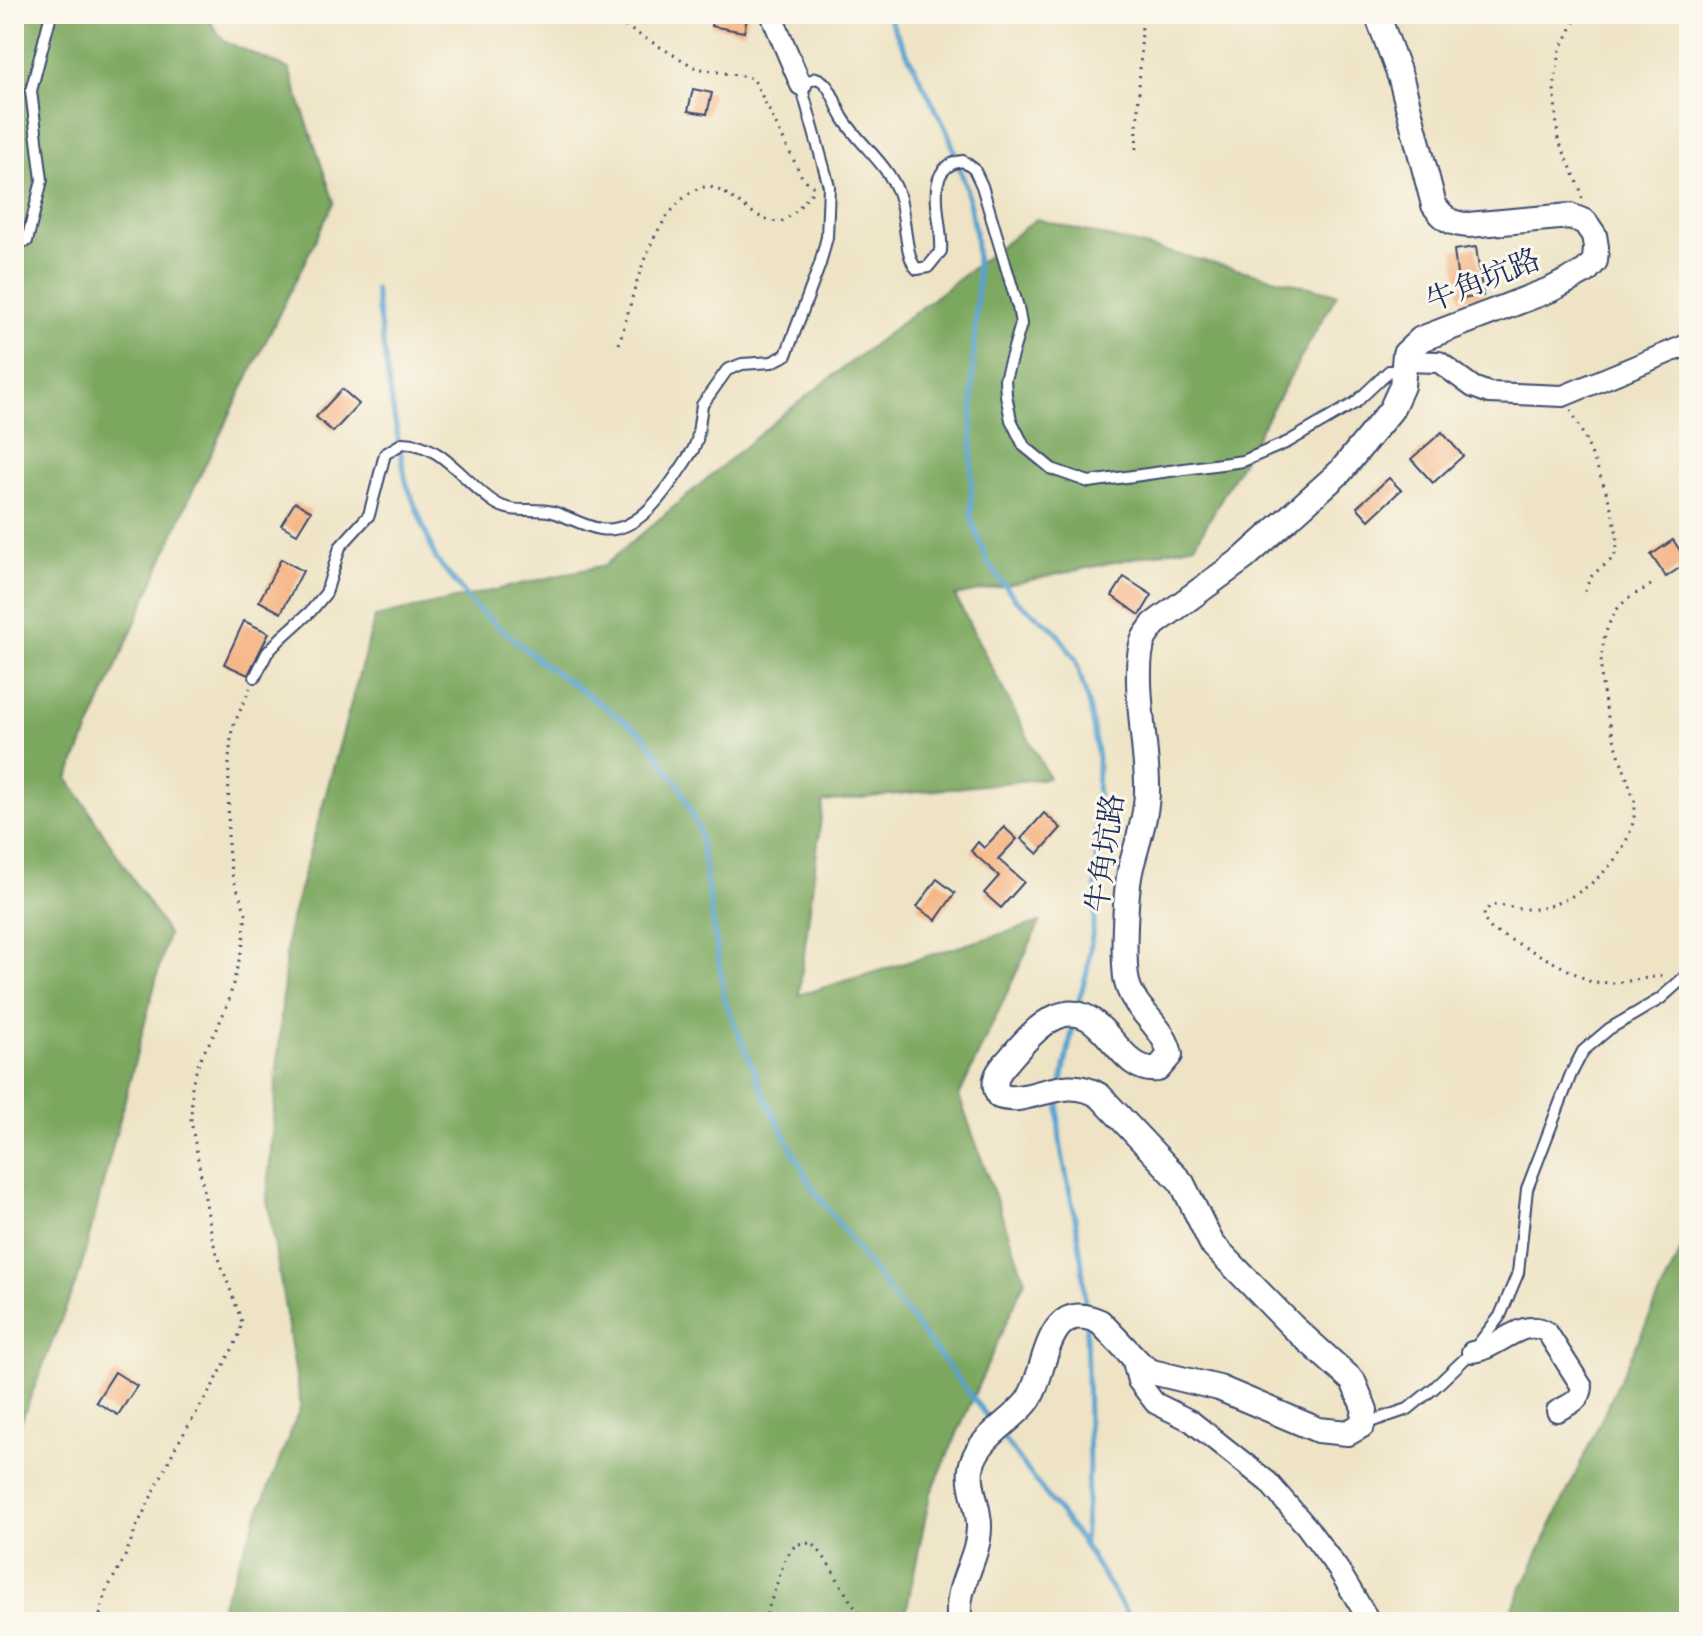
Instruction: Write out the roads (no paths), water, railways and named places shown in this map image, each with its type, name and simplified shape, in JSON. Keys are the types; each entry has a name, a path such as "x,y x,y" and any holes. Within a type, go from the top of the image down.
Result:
{"street":[{"path":"771,14 801,85"},
{"name":"牛角坑路","path":"1362,1425 1365,1410 1353,1381 1293,1327 1212,1244 1182,1183 1100,1096 1090,1089 1075,1087 1007,1099 999,1096 994,1088 995,1078 1003,1066 1032,1036 1055,1017 1069,1013 1095,1022 1137,1066 1148,1071 1158,1069 1170,1055 1168,1044 1138,1005 1126,977 1127,893 1145,814 1147,786 1140,676 1140,652 1144,637 1154,624 1244,558 1340,472 1391,410 1402,386 1411,346 1421,339 1552,289 1586,271 1595,261 1594,235 1585,222 1570,216 1468,225 1454,224 1443,218 1434,205 1401,79 1377,14"},
{"path":"1404,368 1439,362 1473,387 1489,393 1563,396 1689,344"},
{"path":"960,1622 958,1601 980,1524 971,1464 979,1448 1029,1400 1047,1346 1061,1325 1079,1317 1091,1318 1100,1322 1152,1372 1219,1388 1318,1430 1348,1433 1362,1425"},
{"path":"1472,1352 1487,1349 1527,1327 1540,1327 1547,1332 1582,1387 1582,1394 1577,1400 1557,1411"},
{"path":"1131,1354 1138,1381 1155,1403 1191,1421 1268,1482 1315,1537 1370,1622"}],"lane":[{"path":"27,241 42,180 31,91 51,14"},
{"path":"255,677 267,653 326,593 340,547 369,515 385,454 391,448 403,443 429,448 495,503 509,509 554,512 597,529 612,530 625,526 640,517 656,501 693,450 702,405 722,375 742,364 781,359 791,348 827,237 829,209 801,85 816,78 822,80 844,121 892,178 906,222 911,261 917,269 928,267 941,251 937,184 943,169 963,161 974,169 1010,275 1021,324 1005,379 1011,420 1024,446 1052,469 1089,482 1243,461 1288,442 1346,409 1389,371 1404,368"},
{"path":"1362,1425 1408,1409 1472,1352 1500,1316 1518,1273 1527,1189 1571,1074 1583,1051 1609,1029 1660,999 1689,973"}],"waterway":[{"path":"887,14 949,135 966,187 975,232 978,282 973,362 971,517 988,563 1015,599 1055,630 1076,660 1090,710 1098,758 1095,914 1087,972 1077,1007"},
{"path":"375,289 406,482 436,559 476,608 541,662 642,733 680,786 699,831 725,1001 767,1101 812,1187 993,1424"},
{"path":"1062,1082 1074,1021"},
{"path":"1060,1096 1060,1142 1079,1241 1085,1311"},
{"path":"1084,1545 1089,1468 1086,1325"},
{"path":"1001,1435 1084,1545 1132,1622"}]}
